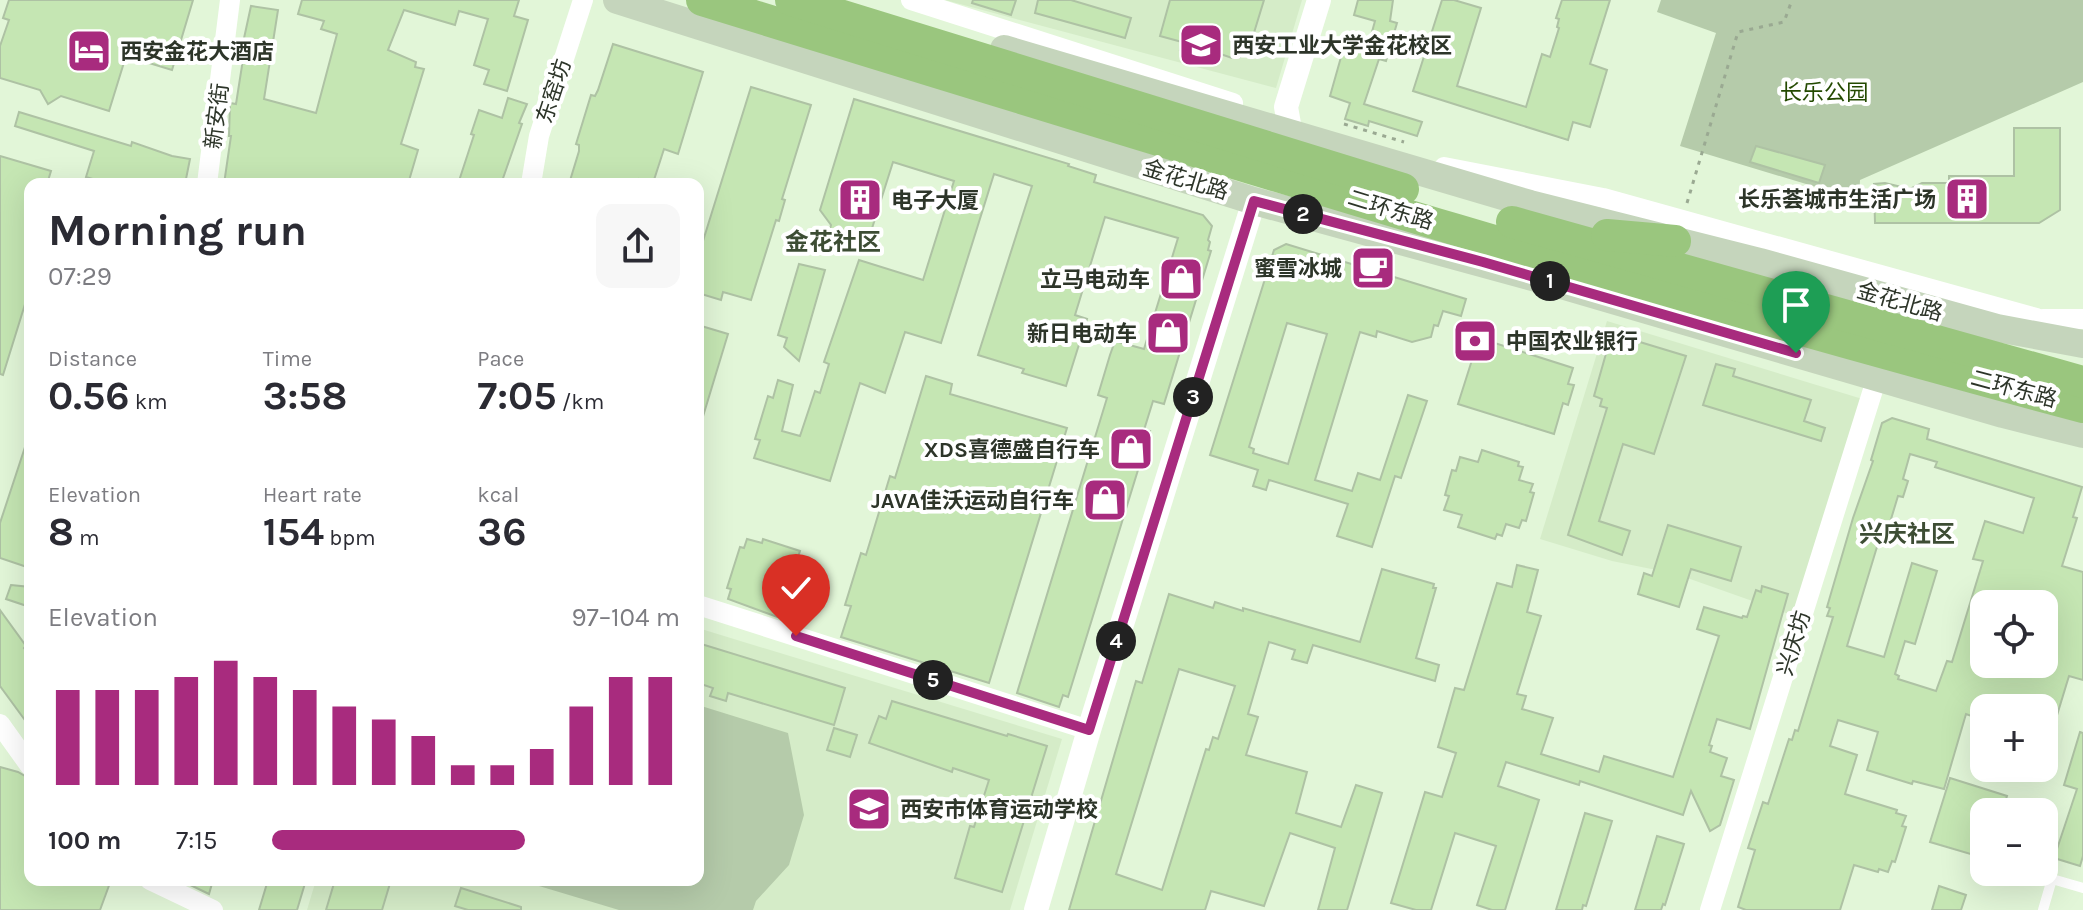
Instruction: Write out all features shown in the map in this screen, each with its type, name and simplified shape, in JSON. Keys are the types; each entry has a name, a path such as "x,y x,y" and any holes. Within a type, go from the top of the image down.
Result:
{"highway":[{"name":"二环东路","path":"702,0 1529,238"},
{"name":"二环东路","path":"791,0 1877,351 2083,407"},
{"path":"1529,238 1678,230"},
{"path":"1529,238 1672,316"},
{"name":"二环东路","path":"1877,351 2083,382"}],"main road":[{"name":"金花北路","path":"617,0 1254,201 1672,316 1877,351 2083,434"},
{"name":"金花北路","path":"843,0 1290,128 1515,200 1678,230 1997,328 2083,342"}],"street":[{"name":"新安街","path":"208,178 230,0"},
{"name":"东窑坊","path":"532,178 539,136 583,0"},
{"path":"911,0 1290,128 1286,107 1319,0"},
{"path":"1036,910 1254,201"},
{"path":"1678,230 2036,318 2083,319"},
{"path":"2036,318 2083,342"},
{"name":"兴庆坊","path":"1710,910 1877,351"},
{"path":"704,607 1089,730"},
{"path":"0,724 24,758"},
{"path":"163,886 213,910"}],"lane":[{"path":"2043,910 2052,879 2083,888"}],"path":[{"path":"1678,230 1738,32 1784,22 1792,0"},
{"path":"1345,124 1405,140"}],"shaded area":[{"name":"西安工业大学金花校区","path":"945,0 1302,0 1276,88"},
{"path":"1607,321 1869,401 1803,619 1676,574 1612,561 1540,539"},
{"name":"西安市体育运动学校","path":"704,630 1062,739 1010,910 307,910 314,886 704,886"}],"green space":[{"name":"长乐公园","path":"1661,0 2083,0 2083,82 1860,180 1859,200 1680,146 1716,33 1657,12"},
{"path":"704,707 788,733 804,815 789,865 756,901 753,910 619,910 539,886 704,886"}],"building":[{"name":"西安金花大酒店","path":"9,0 193,0 172,70 126,56 109,111 61,96 48,104 40,90 0,78 0,46 9,20 3,18"},
{"path":"302,0 519,0 514,16 528,20 507,91 484,84 489,70 474,65 488,19 459,11 455,25 404,10 388,50 416,62 415,67 424,69 401,144 418,150 410,178 225,178 231,136 230,103 236,104 244,53 241,52 251,6 278,10 264,99 316,113 337,34 321,29 324,21 298,14"},
{"path":"973,0 1016,0 1011,15 972,3"},
{"path":"1038,0 1071,0 1131,18 1125,38 1035,13"},
{"path":"1170,0 1264,0 1249,49 1240,57 1232,58 1200,47 1197,55 1180,50 1182,42 1160,36"},
{"path":"1358,0 1393,0 1390,21 1397,23 1386,61 1379,59 1364,104 1422,122 1417,136 1369,121 1368,126 1345,119 1350,103 1330,96 1345,43 1367,50 1375,21 1354,15"},
{"path":"1442,0 1454,0 1481,8 1457,86 1526,107 1542,54 1550,57 1559,28 1559,19 1556,18 1562,0 1610,0 1590,64 1607,70 1590,127 1573,122 1568,140 1413,91"},
{"path":"613,44 703,72 678,154 664,149 655,178 571,178 579,151 576,144 591,95 595,96"},
{"path":"751,87 811,105 782,199 785,200 779,221 776,220 751,300 723,292 721,300 704,295 704,238"},
{"path":"508,98 527,104 503,178 460,178 479,110 502,118"},
{"path":"854,99 1069,164 1096,175 1094,182 1203,215 1212,226 1208,240 1208,250 1211,251 1164,404 1153,401 1144,430 1150,431 1068,697 1063,695 1059,707 1017,693 1107,398 1098,395 1110,355 1115,341 1144,349 1178,238 1105,217 1075,315 1087,319 1066,386 1022,373 1024,369 978,355 1032,186 994,174 941,343 905,332 885,393 860,383 830,481 754,458 760,440 755,439 768,396 773,398 778,380 793,385 782,431 800,436 815,391 820,393 829,364 824,362 859,260 923,280 954,181 893,162 868,241 830,229 831,225 820,210"},
{"path":"19,112 131,146 132,142 190,159 186,178 89,178 86,177 94,151 15,126"},
{"path":"2014,128 2060,128 2060,210 2039,223 1875,223 1874,184 1885,183 1910,189 1922,183 1949,183 1949,176 2014,176"},
{"path":"1756,146 1825,165 1819,183 1750,162"},
{"path":"0,156 51,171 49,178 24,178 24,307 3,375 0,374"},
{"path":"1286,244 1466,299 1461,316 1443,311 1431,337 1412,342 1377,331 1376,337 1360,332 1315,480 1352,491 1358,473 1380,480 1408,395 1427,401 1401,478 1395,476 1372,547 1337,536 1348,504 1269,480 1266,490 1253,486 1258,470 1210,455 1274,250","holes":["1287,323 1327,334 1288,464 1253,453 1254,449 1249,447"]},
{"path":"799,264 825,270 799,361 784,347 787,338 778,335"},
{"path":"704,327 728,334 704,413"},
{"path":"1611,336 1686,356 1654,454 1623,444 1599,521 1630,531 1622,555 1568,535 1607,408 1600,406 1602,399 1594,396"},
{"path":"1479,338 1573,368 1568,384 1574,385 1568,405 1563,403 1554,434 1458,404"},
{"path":"1716,364 1735,369 1733,376 1811,400 1804,421 1825,428 1821,441 1703,405"},
{"path":"926,376 952,384 950,394 1067,428 989,683 841,637 851,606 845,605 861,553 866,555 890,476 895,478"},
{"path":"1892,418 1929,429 1927,439 2082,487 2073,517 2077,518 2062,566 2083,572 2083,680 2069,676 2058,712 2058,694 1970,694 1970,715 1966,714 1944,789 1913,781 1912,784 1867,770 1878,732 1838,720 1830,746 1857,755 1845,794 1897,810 1896,813 1906,816 1902,826 1906,827 1895,862 1892,861 1888,872 1854,865 1840,910 1746,910 1738,907 1755,850 1748,848 1763,802 1768,804 1789,739 1792,740 1795,730 1798,731 1833,617 1827,616 1830,608 1827,607 1882,423","holes":["1910,454 1937,462 1935,467 2034,498 2023,533 1985,521 1973,559 1983,561 1974,590 2058,590 2058,678 1970,678 1970,603 1952,662 1947,661 1936,691 1898,679 1899,676 1895,674 1905,641 1915,644 1937,571 1912,563 1884,657 1847,646 1883,527 1888,529 1898,496 1903,497 1908,481 1903,479"]},
{"path":"24,450 24,566 0,558 0,523"},
{"path":"1482,450 1519,462 1518,466 1523,467 1519,480 1533,484 1530,492 1534,493 1526,521 1522,520 1519,528 1506,524 1502,536 1497,534 1495,539 1458,527 1462,515 1444,510 1452,470 1456,471 1460,457 1478,462"},
{"path":"1668,525 1741,547 1731,581 1691,569 1679,607 1638,594 1644,573 1652,576"},
{"path":"747,539 762,543 763,539 800,551 798,557 806,559 789,615 781,613 780,618 728,599 731,589 727,588 733,569 740,547 744,548"},
{"path":"1517,565 1538,570 1527,612 1541,616 1517,694 1526,696 1522,709 1553,718 1541,754 1599,772 1604,756 1673,777 1719,636 1697,629 1704,607 1742,618 1747,617 1756,590 1761,592 1762,586 1788,594 1750,729 1717,719 1709,745 1712,746 1710,752 1727,758 1721,776 1734,780 1720,825 1710,831 1691,791 1683,815 1580,781 1579,785 1506,762 1498,786 1539,800 1505,910 1477,905 1496,846 1455,833 1431,910 1416,910 1391,903 1425,792 1442,797 1456,753 1438,747 1455,688 1464,690 1497,583 1512,587"},
{"path":"1382,569 1434,584 1433,588 1436,588 1416,658 1439,665 1435,681 1313,645 1307,663 1292,659 1295,650 1269,642 1248,714 1258,717 1246,755 1307,772 1296,813 1341,827 1356,785 1382,793 1347,910 1318,910 1335,848 1290,833 1264,906 1211,891 1205,910 1069,910 1136,681 1142,683 1169,594 1213,608 1215,602 1243,611 1243,608 1360,642","holes":["1179,669 1235,686 1218,739 1213,737 1209,750 1206,749 1162,890 1116,874"]},
{"path":"11,585 24,586 24,605 6,599"},
{"path":"0,610 24,643 24,719 0,686"},
{"path":"704,645 845,688 834,725 728,693 726,701 710,696 713,688 704,685"},
{"path":"892,701 1047,746 1002,892 955,878 970,826 974,827 989,780 953,768 952,772 869,743 879,716 886,719"},
{"path":"834,728 857,735 850,757 827,750"},
{"path":"2080,732 2083,733 2083,856 2080,866 2058,859 2058,846 2077,789 2064,785"},
{"path":"0,767 24,776 24,886 109,886 100,910 0,910"},
{"path":"1950,778 2007,796 1970,798 1970,854 1930,842"},
{"path":"1585,813 1612,821 1586,906 1583,905 1582,910 1556,910"},
{"path":"1657,836 1684,844 1665,905 1661,910 1635,910"},
{"path":"192,886 211,886 209,894"},
{"path":"266,886 304,886 297,910 259,910"},
{"path":"333,886 389,886 382,910 326,910"},
{"path":"1939,886 1966,895 1961,910 1932,910"},
{"path":"461,888 521,907 521,910 468,910 455,906"}],"place":[{"name":"西安工业大学金花校区","path":"1201,45"},
{"name":"西安金花大酒店","path":"89,51"},
{"name":"长乐荟城市生活广场","path":"1967,199"},
{"name":"电子大厦","path":"860,200"},
{"name":"蜜雪冰城","path":"1373,268"},
{"name":"立马电动车","path":"1181,279"},
{"name":"新日电动车","path":"1168,333"},
{"name":"中国农业银行","path":"1475,341"},
{"name":"XDS喜德盛自行车","path":"1131,449"},
{"name":"JAVA佳沃运动自行车","path":"1105,500"},
{"name":"西安市体育运动学校","path":"869,809"}],"district":[{"name":"金花社区","path":"833,242"},
{"name":"兴庆社区","path":"1907,534"}],"route":[{"path":"796,636 1089,730 1254,201 1483,262 1796,353"}]}
